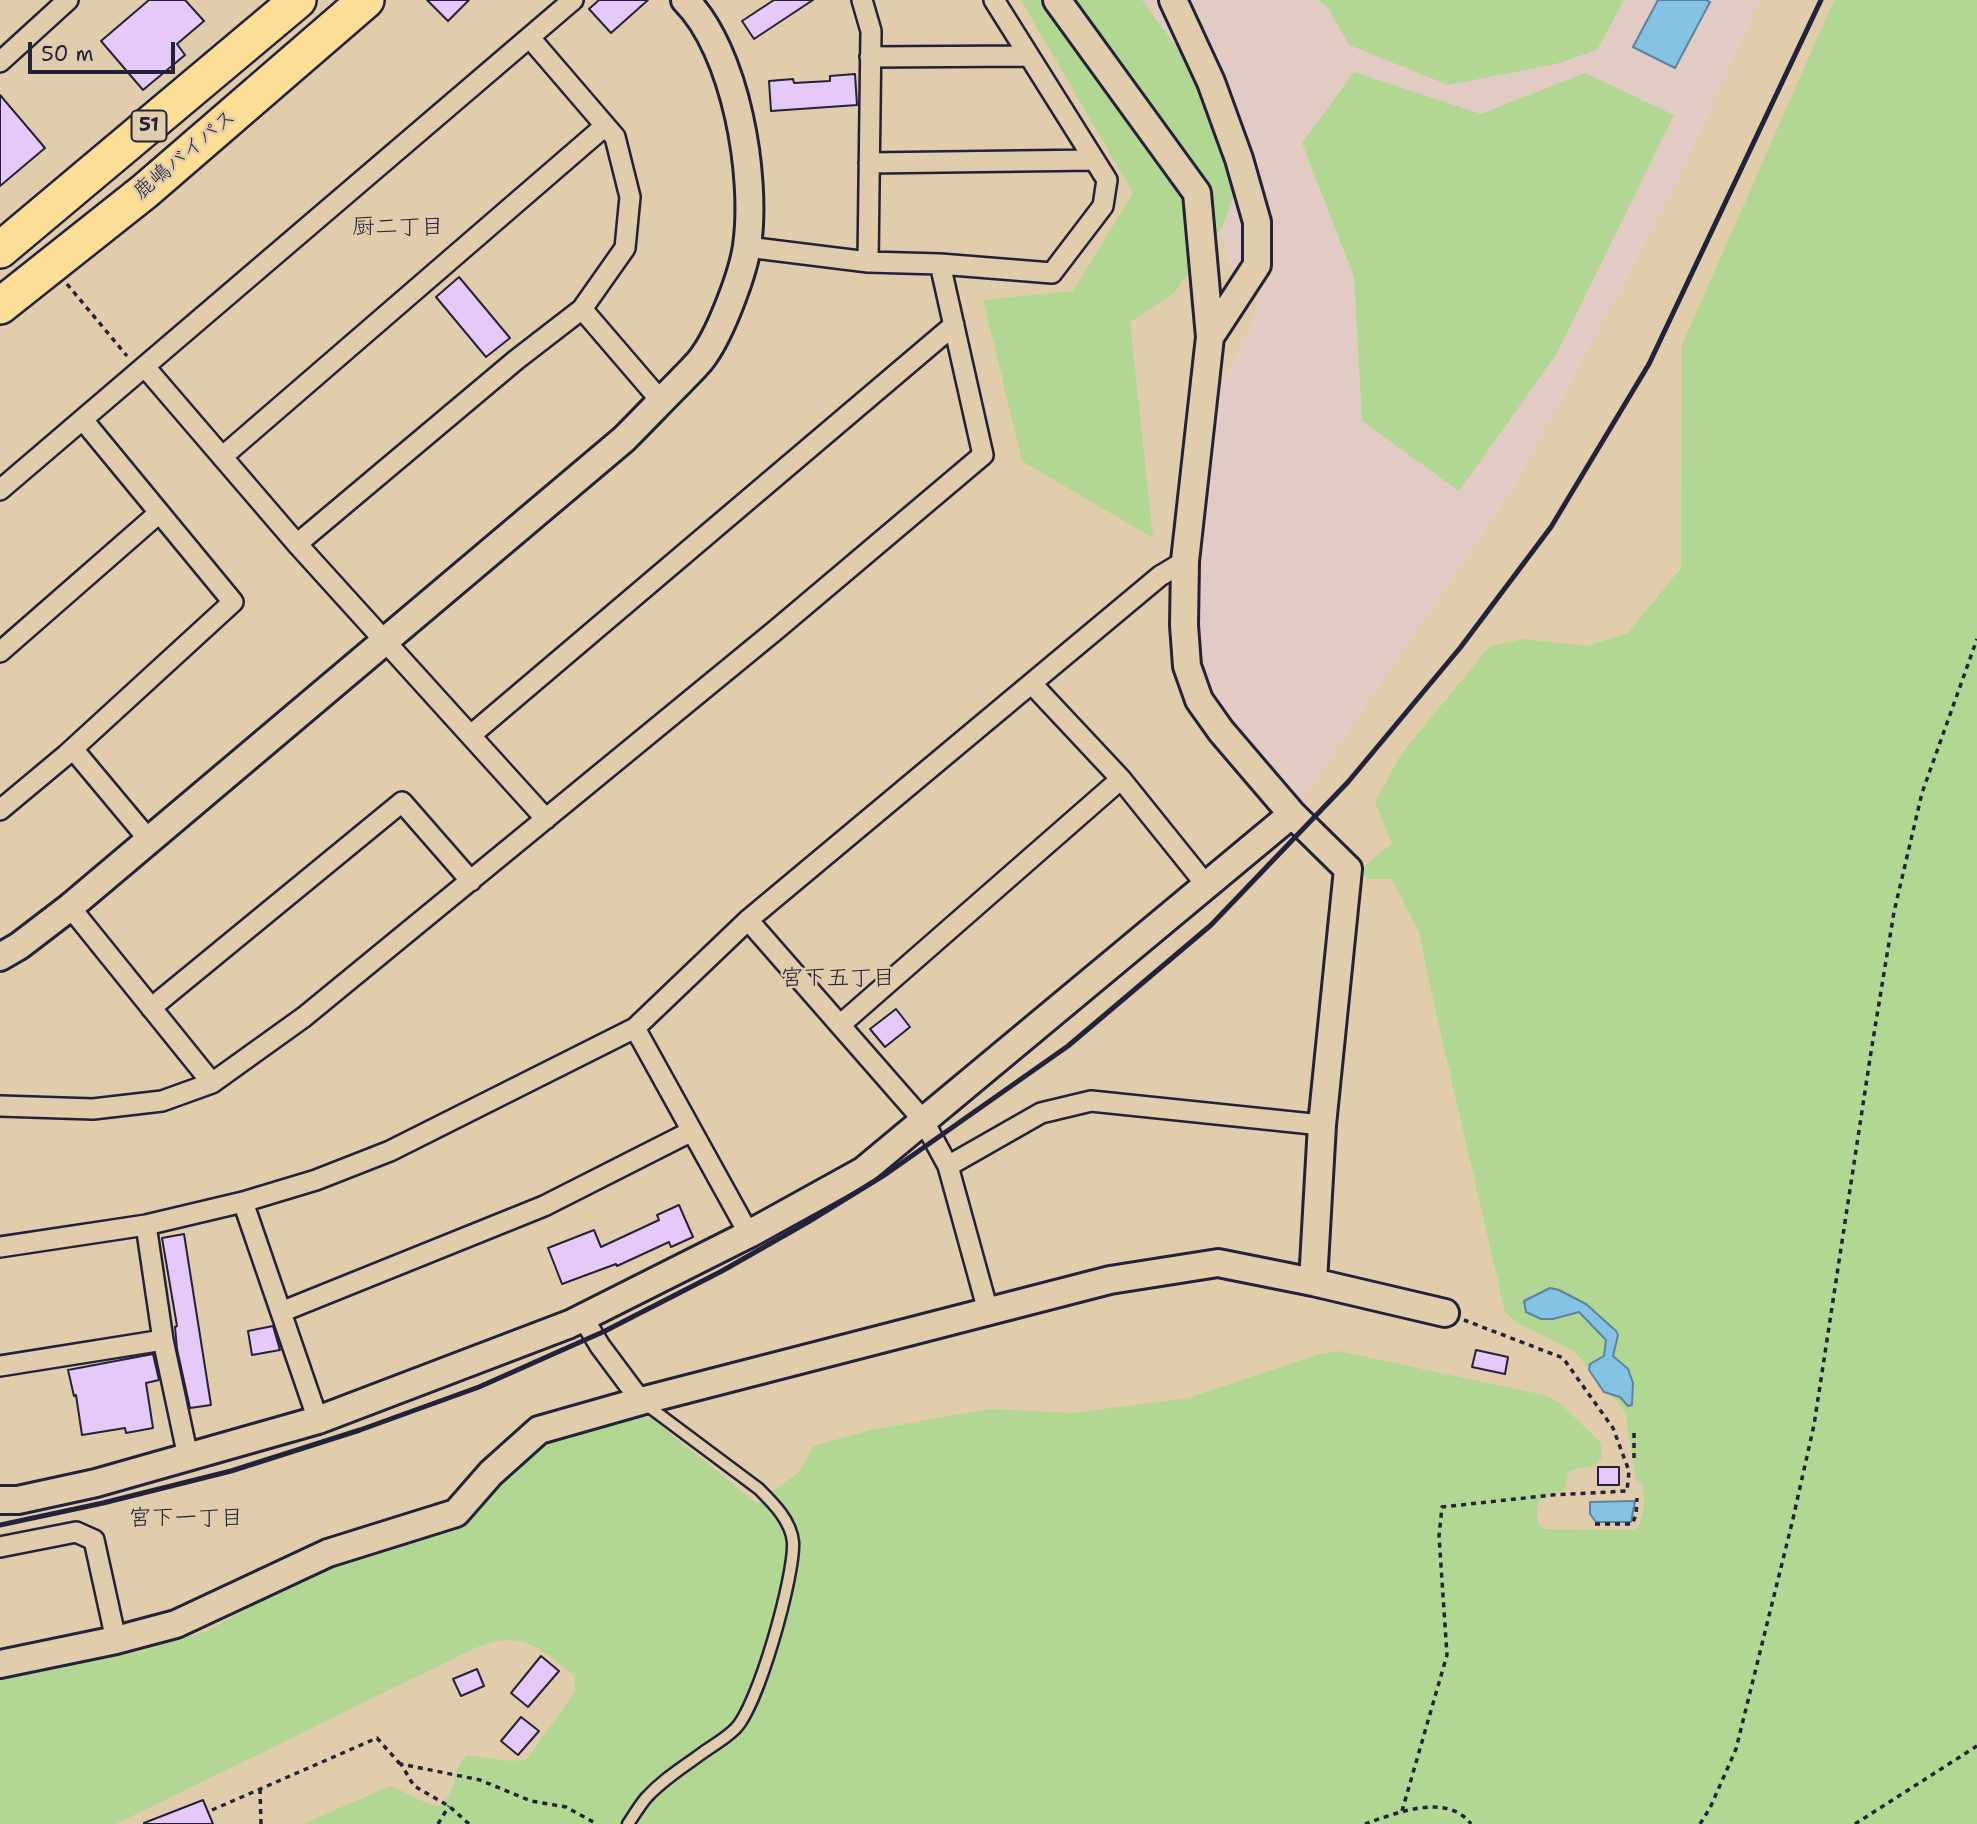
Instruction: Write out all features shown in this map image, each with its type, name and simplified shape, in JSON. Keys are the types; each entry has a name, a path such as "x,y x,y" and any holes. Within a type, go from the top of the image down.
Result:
{"highway":[{"name":"51","path":"0,250 298,0"},
{"name":"鹿嶋バイパス","path":"0,306 145,191 366,0"},
{"name":"51","path":"0,320 145,191"}],"street":[{"path":"0,62 68,0"},
{"path":"0,490 573,0"},
{"path":"0,957 70,907 624,439 705,356 727,312 747,247 749,200 741,116 727,73 699,14 685,0"},
{"path":"862,0 871,31 868,262"},
{"path":"747,247 868,262 940,264 1052,273 1103,206 1107,180 994,0"},
{"path":"1057,0 1197,193 1210,337 1185,561 1184,625 1187,666 1199,701 1221,731 1292,814 1348,869 1322,1125 1313,1282"},
{"path":"1173,0 1212,82 1239,159 1257,222 1257,265 1210,337"},
{"path":"298,544 516,360 582,309 625,248 631,197 615,137 530,38"},
{"path":"870,57 1029,56"},
{"path":"222,457 605,126"},
{"path":"869,163 1094,160"},
{"path":"0,1106 93,1109 162,1101 212,1083 303,1017 471,881 983,455 940,264"},
{"path":"582,309 661,401"},
{"path":"471,735 954,325"},
{"path":"142,369 547,819"},
{"path":"0,810 72,749 233,602 83,419"},
{"path":"0,652 159,513"},
{"path":"0,1247 146,1225 243,1202 316,1180 390,1151 635,1028 748,920 1160,576 1185,561"},
{"path":"1032,684 1121,779 1207,887"},
{"path":"72,749 149,840"},
{"path":"840,1025 1121,779"},
{"path":"151,1008 402,802 471,881"},
{"path":"0,1500 18,1500 96,1483 318,1420 583,1318 750,1234 863,1171 1292,814"},
{"path":"70,907 212,1083"},
{"path":"748,920 923,1120 948,1166 988,1311"},
{"path":"635,1028 750,1234"},
{"path":"948,1166 1041,1113 1091,1101 1322,1125"},
{"path":"281,1312 544,1206 692,1131"},
{"path":"243,1202 318,1420"},
{"path":"146,1225 163,1340 188,1457"},
{"path":"0,1664 116,1640 176,1624 328,1553 456,1513 491,1473 538,1430 1110,1280 1217,1263 1445,1313"},
{"path":"583,1318 600,1346 641,1401"},
{"path":"0,1366 163,1340"},
{"path":"0,1548 76,1532 94,1540 116,1640"}],"lane":[{"path":"628,1824 646,1798 670,1776 736,1729 745,1716 761,1676 782,1608 792,1571 793,1540 788,1524 775,1505 759,1489 641,1401"}],"path":[{"path":"54,270 142,369"},
{"path":"1700,1824 1710,1808 1736,1748 1792,1523 1814,1425 1894,912 1922,793 1977,639"},
{"path":"1971,655 1977,655"},
{"path":"1402,1811 1447,1654 1439,1535 1443,1507 1552,1495 1627,1491 1629,1471 1613,1428 1563,1358 1445,1313"},
{"path":"1634,1431 1634,1458"},
{"path":"1595,1524 1632,1524 1636,1515 1637,1498"},
{"path":"212,1810 377,1738 401,1764 414,1786 449,1806 469,1824"},
{"path":"1855,1824 1977,1746"},
{"path":"401,1764 480,1780 531,1801 566,1807 597,1824"},
{"path":"260,1790 261,1824"},
{"path":"438,1824 449,1806"},
{"path":"1366,1824 1402,1811 1449,1808 1471,1824"}],"shaded area":[{"path":"1086,0 1760,0 1675,188 1513,490 1292,814 1225,743 1204,680 1198,628 1212,401 1247,336 1265,277 1231,270 1211,195"}],"green space":[{"path":"1021,0 1142,0 1244,138 1247,160 1223,225 1174,293 1130,322 1153,538 1022,461 983,300 1073,291 1133,193"},
{"path":"1318,0 1624,0 1597,50 1556,64 1448,85 1349,45 1328,8"},
{"path":"1834,0 1977,0 1977,1824 303,1824 390,1786 439,1806 450,1794 461,1762 467,1756 512,1761 527,1759 575,1692 574,1675 540,1649 518,1641 506,1640 475,1648 116,1824 0,1824 0,1675 135,1653 207,1631 312,1572 463,1517 544,1438 636,1415 650,1417 756,1503 798,1473 814,1446 870,1430 989,1409 1073,1413 1188,1398 1317,1355 1338,1351 1544,1395 1560,1403 1601,1443 1602,1457 1595,1466 1577,1468 1568,1473 1565,1490 1542,1499 1537,1504 1538,1524 1544,1529 1632,1530 1639,1527 1644,1507 1643,1485 1636,1479 1625,1412 1575,1352 1517,1323 1505,1312 1419,932 1392,879 1367,879 1362,868 1392,843 1375,802 1402,753 1490,646 1524,639 1587,646 1628,633 1681,568 1682,345"},
{"path":"1354,72 1481,114 1585,73 1674,115 1557,353 1459,491 1362,421 1354,277 1302,143"}],"water":[{"path":"1658,0 1710,2 1675,68 1633,47"},
{"path":"1550,1288 1586,1304 1616,1331 1618,1335 1613,1356 1628,1369 1633,1383 1632,1405 1628,1406 1620,1397 1604,1392 1589,1370 1590,1364 1604,1356 1606,1340 1579,1312 1553,1319 1541,1319 1526,1312 1524,1301"},
{"path":"1635,1501 1631,1522 1596,1522 1590,1514 1590,1502"}],"building":[{"path":"149,0 185,0 204,21 177,44 185,55 143,90 101,41"},
{"path":"427,0 469,0 448,21"},
{"path":"599,0 648,0 611,33 589,9"},
{"path":"774,0 813,0 754,39 742,21"},
{"path":"855,74 857,105 771,111 769,81 830,81 830,76"},
{"path":"0,95 45,148 0,186"},
{"path":"459,277 510,338 486,357 436,297"},
{"path":"896,1009 910,1027 885,1047 870,1029"},
{"path":"679,1205 693,1237 671,1247 669,1242 617,1266 616,1264 562,1284 548,1248 594,1230 601,1247 659,1220 657,1215"},
{"path":"184,1234 211,1405 190,1408 177,1349 177,1326 162,1238"},
{"path":"273,1326 280,1350 252,1355 248,1331"},
{"path":"1476,1350 1508,1357 1505,1374 1472,1367"},
{"path":"153,1354 159,1380 146,1383 153,1428 126,1433 125,1428 82,1435 76,1395 74,1396 68,1370"},
{"path":"1598,1467 1619,1467 1619,1485 1598,1485"},
{"path":"541,1656 559,1671 528,1707 511,1693"},
{"path":"477,1669 484,1686 461,1696 453,1679"},
{"path":"521,1717 539,1731 518,1755 501,1741"},
{"path":"203,1800 213,1824 144,1824 144,1823"}],"railway":[{"path":"0,1525 231,1471 360,1430 479,1387 605,1331 722,1271 886,1174 1068,1046 1211,925 1348,782 1460,648 1551,527 1649,364 1821,0"}],"district":[{"name":"厨二丁目","path":"398,228"},
{"name":"宮下五丁目","path":"838,979"},
{"name":"宮下一丁目","path":"186,1519"}]}
